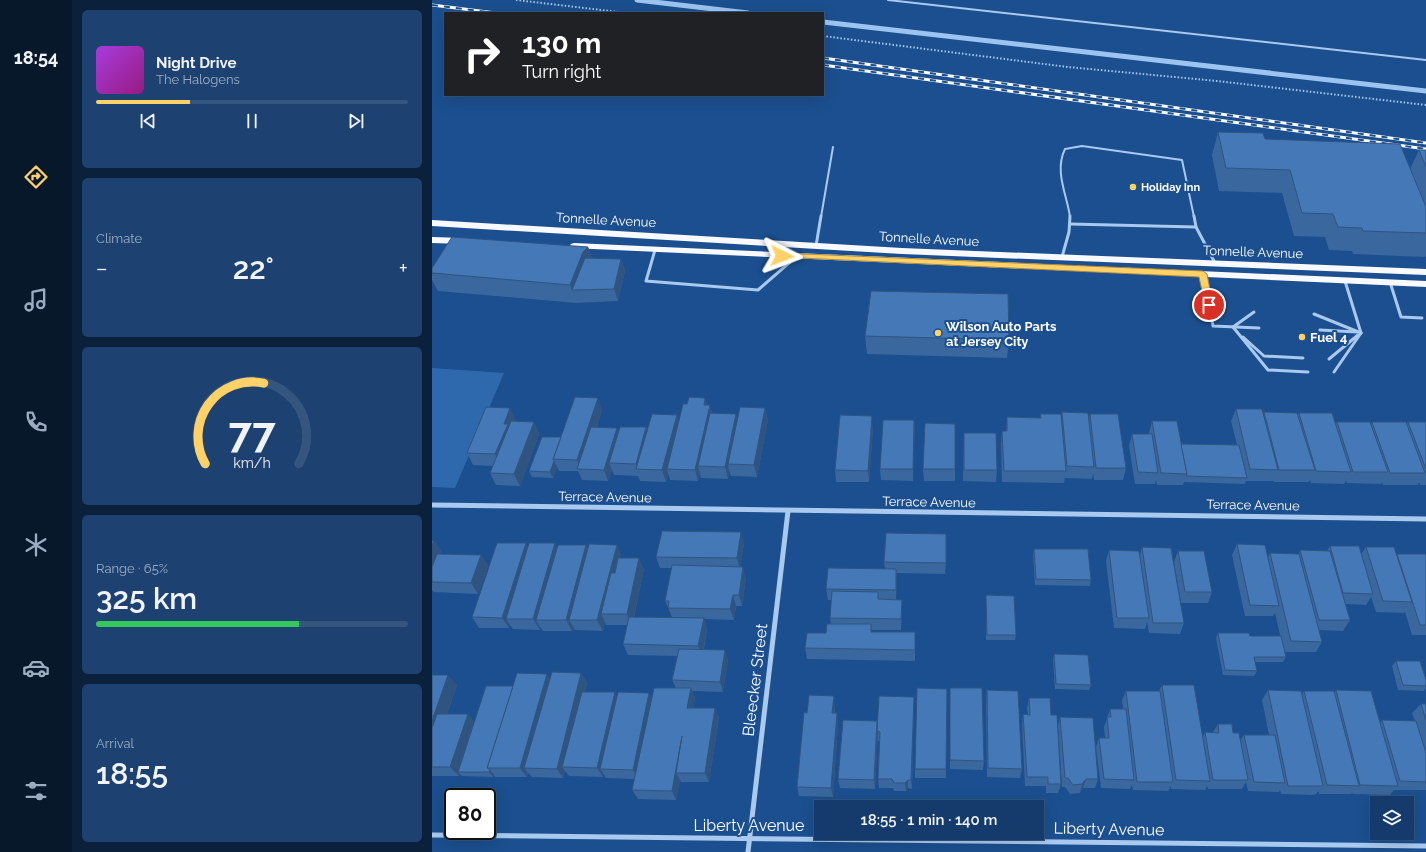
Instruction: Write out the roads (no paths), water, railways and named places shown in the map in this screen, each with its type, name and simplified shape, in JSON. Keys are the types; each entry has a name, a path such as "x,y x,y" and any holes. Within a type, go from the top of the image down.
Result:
{"highway":[{"name":"Tonnelle Avenue","path":"432,223 902,251 1426,272"},
{"path":"432,240 472,242"},
{"name":"Tonnelle Avenue","path":"567,246 1426,284"}],"street":[{"name":"Terrace Avenue","path":"432,505 788,511 1426,518"},
{"name":"Bleecker Street","path":"748,852 788,511"},
{"name":"Liberty Avenue","path":"432,835 1426,846"}],"lane":[{"path":"888,0 1426,60"},
{"path":"1062,257 1070,224 1061,168 1061,153 1065,149 1082,146 1182,160 1196,227 1215,263"},
{"path":"816,246 833,147"},
{"path":"1070,224 1196,227"},
{"path":"655,250 646,281 758,290 797,256"},
{"path":"1203,274 1213,326 1259,328"},
{"path":"1345,280 1361,333"},
{"path":"1390,282 1401,317 1422,318"},
{"path":"1233,327 1254,312"},
{"path":"1314,314 1361,333"},
{"path":"1233,327 1264,356 1303,358"},
{"path":"1233,327 1268,370 1308,372"},
{"path":"1320,330 1361,333"},
{"path":"1329,359 1361,333"},
{"path":"1334,372 1361,333"}],"waterway":[{"path":"637,0 739,12"},
{"path":"824,22 1426,91"}],"railway":[{"path":"432,5 488,12"},
{"path":"824,58 1426,143"},
{"path":"824,65 1426,149"}],"place":[{"name":"Holiday Inn","path":"1133,187"},
{"name":"Wilson Auto Parts at Jersey City","path":"938,333"},
{"name":"Fuel 4","path":"1302,337"}]}
